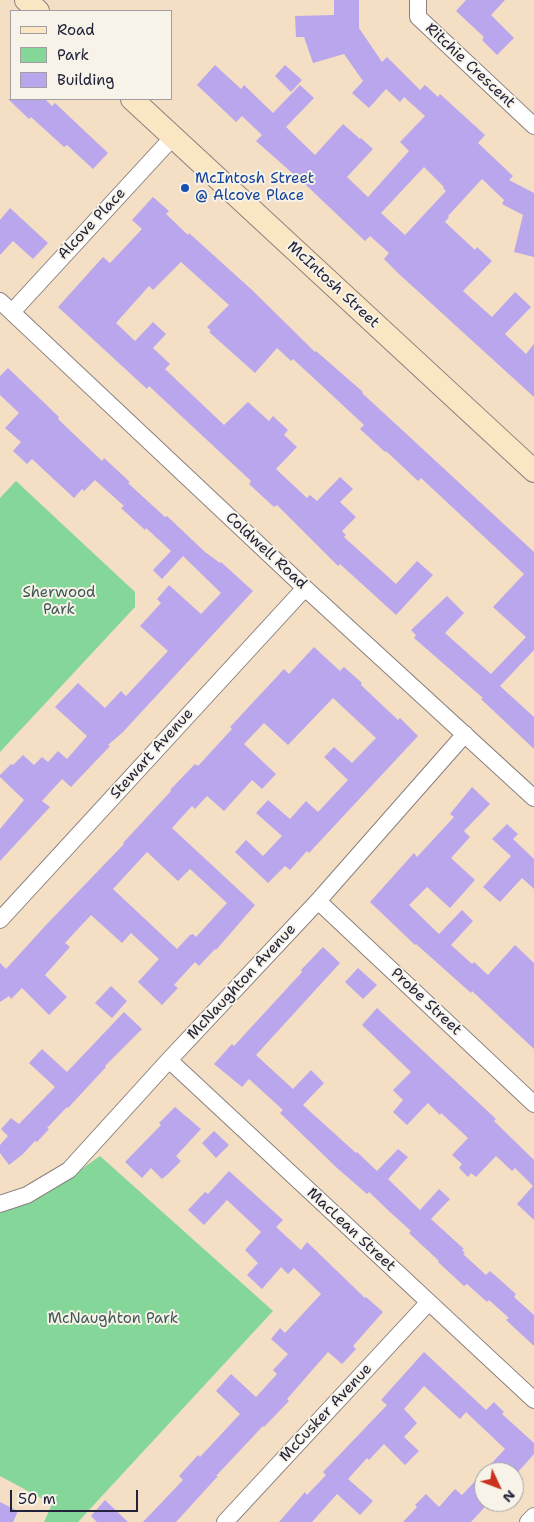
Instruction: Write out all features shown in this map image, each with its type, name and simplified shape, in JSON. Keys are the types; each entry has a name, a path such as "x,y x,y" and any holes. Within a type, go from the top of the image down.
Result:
{"street":[{"path":"26,0 37,10"},
{"name":"Ritchie Crescent","path":"418,0 418,17 534,126"},
{"name":"McIntosh Street","path":"133,100 534,471"},
{"name":"Alcove Place","path":"6,307 173,137"},
{"name":"Coldwell Road","path":"6,307 305,588 534,798"},
{"name":"Stewart Avenue","path":"0,920 305,588"},
{"name":"McNaughton Avenue","path":"0,1204 27,1195 69,1170 168,1060 318,901 465,734"},
{"name":"Probe Street","path":"318,901 534,1104"},
{"name":"MacLean Street","path":"168,1060 534,1400"},
{"name":"McCusker Avenue","path":"224,1522 428,1303"},
{"path":"528,1522 534,1516"}],"green space":[{"name":"Sherwood Park","path":"16,481 135,592 135,607 0,752 0,498"},
{"name":"McNaughton Park","path":"100,1156 273,1311 78,1522 44,1522 52,1504 0,1476 0,1213 46,1194"}],"building":[{"path":"334,0 359,0 359,28 382,62 387,57 420,90 425,85 438,97 440,94 485,135 478,143 513,176 509,180 534,193 534,257 514,252 523,215 502,204 504,200 482,179 448,216 445,222 475,250 477,247 492,261 463,291 492,317 515,292 531,307 505,334 526,354 534,344 534,397 399,274 384,259 389,253 370,236 365,241 256,141 262,135 242,116 236,122 197,85 215,65 241,89 244,85 273,113 300,85 314,98 286,127 315,155 343,124 361,138 373,149 347,177 368,197 409,151 400,142 425,116 404,97 400,102 386,89 369,108 352,93 363,81 344,54 313,63 304,37 296,37 295,16 334,15","holes":["424,167 446,191 405,235 381,213"]},
{"path":"466,0 505,0 491,15 514,38 497,55 482,40 484,37 456,11"},
{"path":"285,65 302,80 291,92 275,76"},
{"path":"8,99 46,100 52,106 55,103 108,153 93,169 67,145 64,147 31,117 29,119"},
{"path":"153,197 169,211 166,214 188,235 189,233 252,290 315,352 363,392 534,552 534,650 500,686 534,717 534,749 481,699 483,698 414,638 416,635 411,630 447,596 464,613 445,633 491,674 526,637 493,607 524,574 421,478 418,481 360,429 364,425 319,383 293,359 291,361 277,348 255,373 209,332 211,331 207,327 229,305 181,262 153,290 149,286 116,323 135,341 153,322 166,334 153,348 170,364 165,369 224,425 248,402 269,421 273,416 288,430 284,435 297,447 276,469 307,498 310,495 317,501 340,477 353,489 340,502 356,517 342,531 346,535 344,537 396,584 417,561 433,575 396,615 340,564 338,566 277,505 274,507 249,484 251,481 149,386 147,389 58,307 103,257 110,263 142,229 132,220"},
{"path":"10,208 48,243 33,259 13,241 0,255 0,220"},
{"path":"8,368 102,461 104,458 165,517 167,516 205,552 221,562 253,591 71,787 62,779 42,801 50,807 0,861 0,829 24,800 0,775 23,755 34,765 42,757 48,762 58,751 67,759 87,736 55,707 78,683 105,708 121,691 127,695 168,651 140,626 161,603 157,599 169,585 201,614 221,593 183,556 162,579 153,570 171,551 121,508 124,506 95,480 84,491 82,489 74,498 32,459 27,464 13,451 21,442 5,428 19,413 0,395 0,376"},
{"path":"314,647 340,671 344,667 398,720 400,718 418,736 309,853 307,851 290,870 285,866 268,883 235,852 246,840 263,856 282,836 256,813 268,800 290,819 306,801 318,812 348,780 324,757 334,747 352,763 376,738 333,698 288,745 264,723 244,744 276,774 262,789 252,780 224,811 207,796 195,809 192,806 172,828 255,905 216,950 199,966 195,962 174,985 178,988 162,1005 138,982 159,959 131,933 122,943 91,915 65,943 70,947 45,975 67,997 49,1015 22,988 11,999 9,996 0,1002 0,963 6,969 124,844 170,790 195,764 198,766 232,729 230,727 284,669 289,674","holes":["147,852 178,881 190,869 227,903 196,937 193,934 190,935 177,949 113,889"]},
{"path":"472,787 490,804 464,831 470,837 451,858 475,880 450,908 427,887 409,905 439,934 462,910 473,921 451,945 472,964 474,962 488,975 515,945 534,963 534,1049 472,991 471,993 415,945 370,902 414,853 417,857 454,817 450,814"},
{"path":"507,824 518,834 513,839 534,859 534,889 522,878 500,902 483,887 511,856 492,839"},
{"path":"323,947 340,963 256,1055 293,1089 311,1070 324,1083 303,1105 377,1171 398,1149 408,1157 388,1179 420,1210 439,1189 450,1199 431,1219 464,1249 462,1250 465,1253 463,1254 486,1275 490,1271 516,1294 514,1297 534,1315 534,1346 506,1320 509,1318 467,1284 464,1286 409,1233 411,1231 369,1192 367,1194 337,1168 280,1113 283,1110 249,1079 242,1087 214,1064 232,1044 234,1046"},
{"path":"358,968 377,985 363,999 345,982"},
{"path":"111,986 127,1001 112,1018 95,1003"},
{"path":"377,1008 496,1119 494,1121 534,1160 534,1220 517,1204 533,1186 515,1168 512,1171 496,1156 476,1177 471,1173 468,1177 459,1168 462,1164 452,1155 468,1138 441,1113 440,1115 428,1103 407,1125 393,1112 403,1100 393,1090 411,1072 362,1025"},
{"path":"124,1012 142,1029 47,1128 49,1129 37,1142 35,1141 9,1165 0,1153 0,1145 8,1136 1,1129 11,1118 19,1124 55,1087 29,1063 42,1049 67,1072"},
{"path":"175,1107 201,1129 176,1156 181,1161 162,1179 151,1168 142,1178 125,1162 161,1125 159,1123"},
{"path":"214,1131 229,1145 216,1158 202,1143"},
{"path":"229,1171 283,1220 276,1227 301,1250 307,1242 365,1298 383,1312 353,1346 356,1349 342,1364 328,1352 287,1399 289,1401 216,1476 218,1476 176,1522 143,1522 183,1480 179,1476 198,1455 200,1457 240,1414 216,1391 231,1374 256,1397 277,1374 273,1370 288,1354 271,1339 280,1328 285,1333 321,1294 294,1268 288,1274 281,1267 262,1289 247,1275 258,1263 245,1250 261,1232 227,1200 204,1225 188,1210 205,1192 208,1194"},
{"path":"424,1352 486,1410 494,1402 504,1412 502,1414 534,1443 534,1454 524,1465 524,1462 493,1462 505,1449 466,1412 460,1419 424,1386 404,1409 417,1423 404,1437 419,1451 405,1465 384,1444 369,1460 367,1458 348,1479 373,1501 360,1515 337,1494 312,1522 279,1522 305,1492 307,1495 326,1475 323,1472 387,1405 381,1400"},
{"path":"474,1482 474,1512 480,1512 471,1522 403,1522 417,1507 415,1505 426,1494 439,1507 455,1489 462,1495"},
{"path":"105,1500 128,1522 97,1522 91,1516"},
{"path":"0,1502 18,1511 13,1522 0,1522"}],"place":[{"name":"McIntosh Street @ Alcove Place","path":"185,188"}]}
